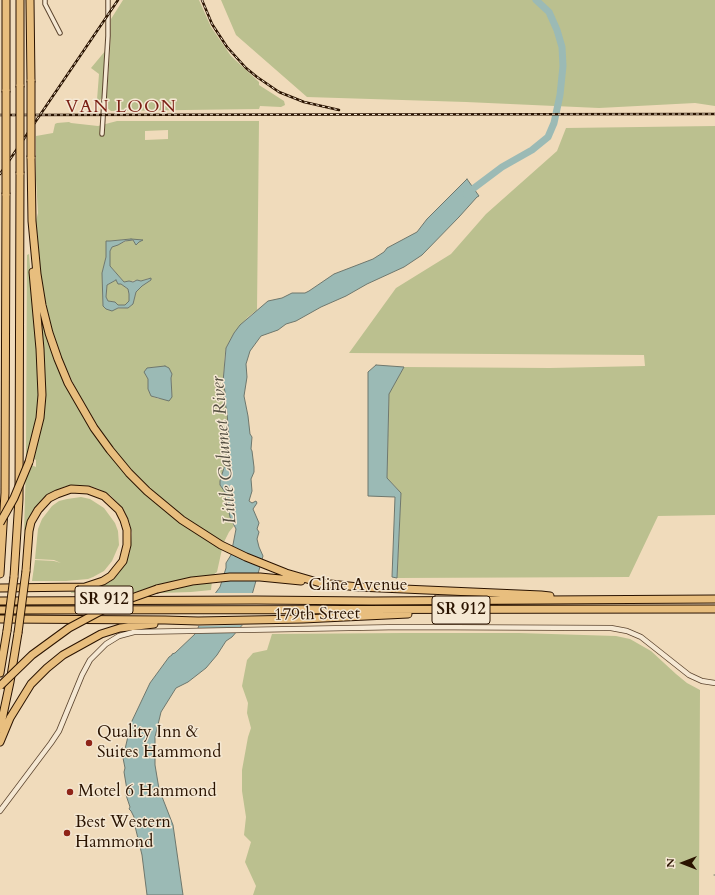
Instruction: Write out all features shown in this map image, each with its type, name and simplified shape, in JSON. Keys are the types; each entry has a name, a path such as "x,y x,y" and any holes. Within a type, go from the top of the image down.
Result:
{"highway":[{"path":"0,574 5,493 6,0"},
{"path":"0,673 14,577 19,499 20,0"},
{"path":"0,523 14,498 29,462 40,418 42,395 40,349 32,262 30,0"},
{"path":"32,221 37,274 42,305 49,333 63,371 82,408 110,450 129,473 147,491 182,520 221,545 246,558 272,568 324,584"},
{"path":"0,588 85,587 103,581 117,569 123,561 126,553 128,539 127,530 120,510 104,496 88,490 71,489 49,498 38,510 29,531 26,571 18,633 0,729"},
{"path":"0,686 37,650 69,628 112,605 157,589 209,579 242,577 270,578 358,588 541,595 566,600"},
{"name":"Cline Avenue","path":"0,601 715,599"},
{"name":"Cline Avenue","path":"0,610 715,609"},
{"path":"0,742 10,718 31,684 47,668 63,655 101,634 120,628 139,625 198,621 247,621 396,615 449,610"},
{"path":"0,619 165,620 181,622"}],"street":[{"path":"46,0 46,4 55,26 60,33"},
{"path":"102,134 108,36 108,0"},
{"name":"179th Street","path":"0,811 59,731 85,667 90,660 100,648 113,640 134,632 402,627 615,629 632,633 647,641 681,670 693,678 702,682 715,683"}],"green space":[{"path":"123,0 199,0 211,27 231,56 259,82 259,85 284,101 285,105 281,107 260,106 259,109 111,111 106,107 111,19"},
{"path":"221,0 715,0 715,106 695,103 599,108 307,97 236,35"},
{"path":"106,50 103,96 100,100 97,100 99,74 91,68"},
{"path":"117,121 259,121 257,310 248,317 234,333 225,353 223,382 229,440 226,447 228,453 226,456 220,485 225,492 230,517 234,526 224,542 191,522 158,496 113,449 75,387 59,352 49,319 42,284 36,221 38,213 36,136 53,133 55,124 57,123 69,122 98,126","holes":["168,130 168,139 145,140 145,131","131,239 139,242 129,240 112,247 110,251 110,266 124,282 141,281 150,278 151,280 136,292 133,304 128,308 106,309 103,306 102,273 106,257 106,241","163,367 172,374 172,397 159,399 151,396 148,389 148,378 145,373 149,368"]},
{"path":"715,126 715,515 658,516 629,577 397,578 401,493 387,478 389,393 404,367 550,368 645,366 644,355 349,353 396,288 451,254 486,214 557,151 566,128"},
{"path":"29,254 39,384 36,422 28,456 26,455 27,255"},
{"path":"116,280 128,289 129,301 125,305 118,305 115,302 108,301 106,297 107,285"},
{"path":"40,308 58,364 120,466 222,549 217,572 213,575 164,583 132,593 71,593 93,590 110,582 124,566 130,552 132,533 129,521 123,508 110,495 90,486 66,486 48,494 34,509 24,532 26,463 36,467 36,460 34,459 43,418 45,395 45,367"},
{"path":"81,497 90,499 104,508 115,523 118,531 119,545 112,561 104,571 88,579 66,581 32,581 35,560 61,563 54,560 35,559 38,529 42,519 52,506 59,501"},
{"path":"212,581 211,590 160,593 159,591 180,586"},
{"path":"519,633 616,636 630,639 651,651 687,683 700,690 699,895 253,895 256,886 245,862 251,842 244,835 246,817 242,791 242,770 251,728 247,713 248,703 242,686 247,660 253,653 267,650 272,634"}],"water":[{"path":"467,179 479,196 422,255 404,267 321,307 296,321 286,324 278,330 261,336 250,351 246,364 247,377 244,396 250,434 252,437 251,449 254,467 254,472 251,479 252,491 249,501 252,503 256,501 257,503 253,509 259,523 257,529 259,532 257,539 263,556 244,623 232,637 226,641 206,668 188,682 176,688 161,712 155,737 155,765 159,789 173,825 183,895 147,895 142,855 134,817 129,809 130,807 126,795 127,790 123,758 131,723 150,683 169,657 195,634 214,595 220,587 226,568 226,563 231,555 236,529 230,517 225,492 220,485 226,456 228,453 226,445 229,440 223,382 226,348 240,325 268,301 282,298 292,293 305,293 334,274 373,259 384,252 387,248 417,232 427,219"},
{"path":"131,239 143,240 136,245 133,240 125,241 112,247 110,251 110,266 124,282 133,282 137,280 141,281 151,278 151,280 136,292 133,304 128,308 118,308 112,311 103,306 102,273 106,257 106,241","holes":["116,280 118,284 121,284 128,289 129,301 125,305 118,305 115,302 108,301 106,297 107,285"]},
{"path":"376,365 404,367 389,394 387,478 401,493 397,578 392,577 395,497 368,496 368,372"},
{"path":"165,366 169,368 172,374 172,397 169,401 151,396 148,389 148,379 144,372 147,368"}],"pier":[{"path":"214,593 255,593 251,612 245,625 198,626"}],"waterway":[{"name":"Little Calumet River","path":"466,194 502,167 532,150 548,137 554,123 560,95 563,66 562,47 557,30 549,12 536,0"}],"railway":[{"path":"0,174 118,0"},
{"path":"202,0 212,24 227,47 246,68 257,77 279,92 304,102 339,110"},
{"path":"0,115 715,114"}],"place":[{"name":"Quality Inn & Suites Hammond","path":"89,743"},
{"name":"Motel 6 Hammond","path":"70,792"},
{"name":"Best Western Hammond","path":"67,833"}],"district":[{"name":"VAN LOON","path":"121,108"}]}
